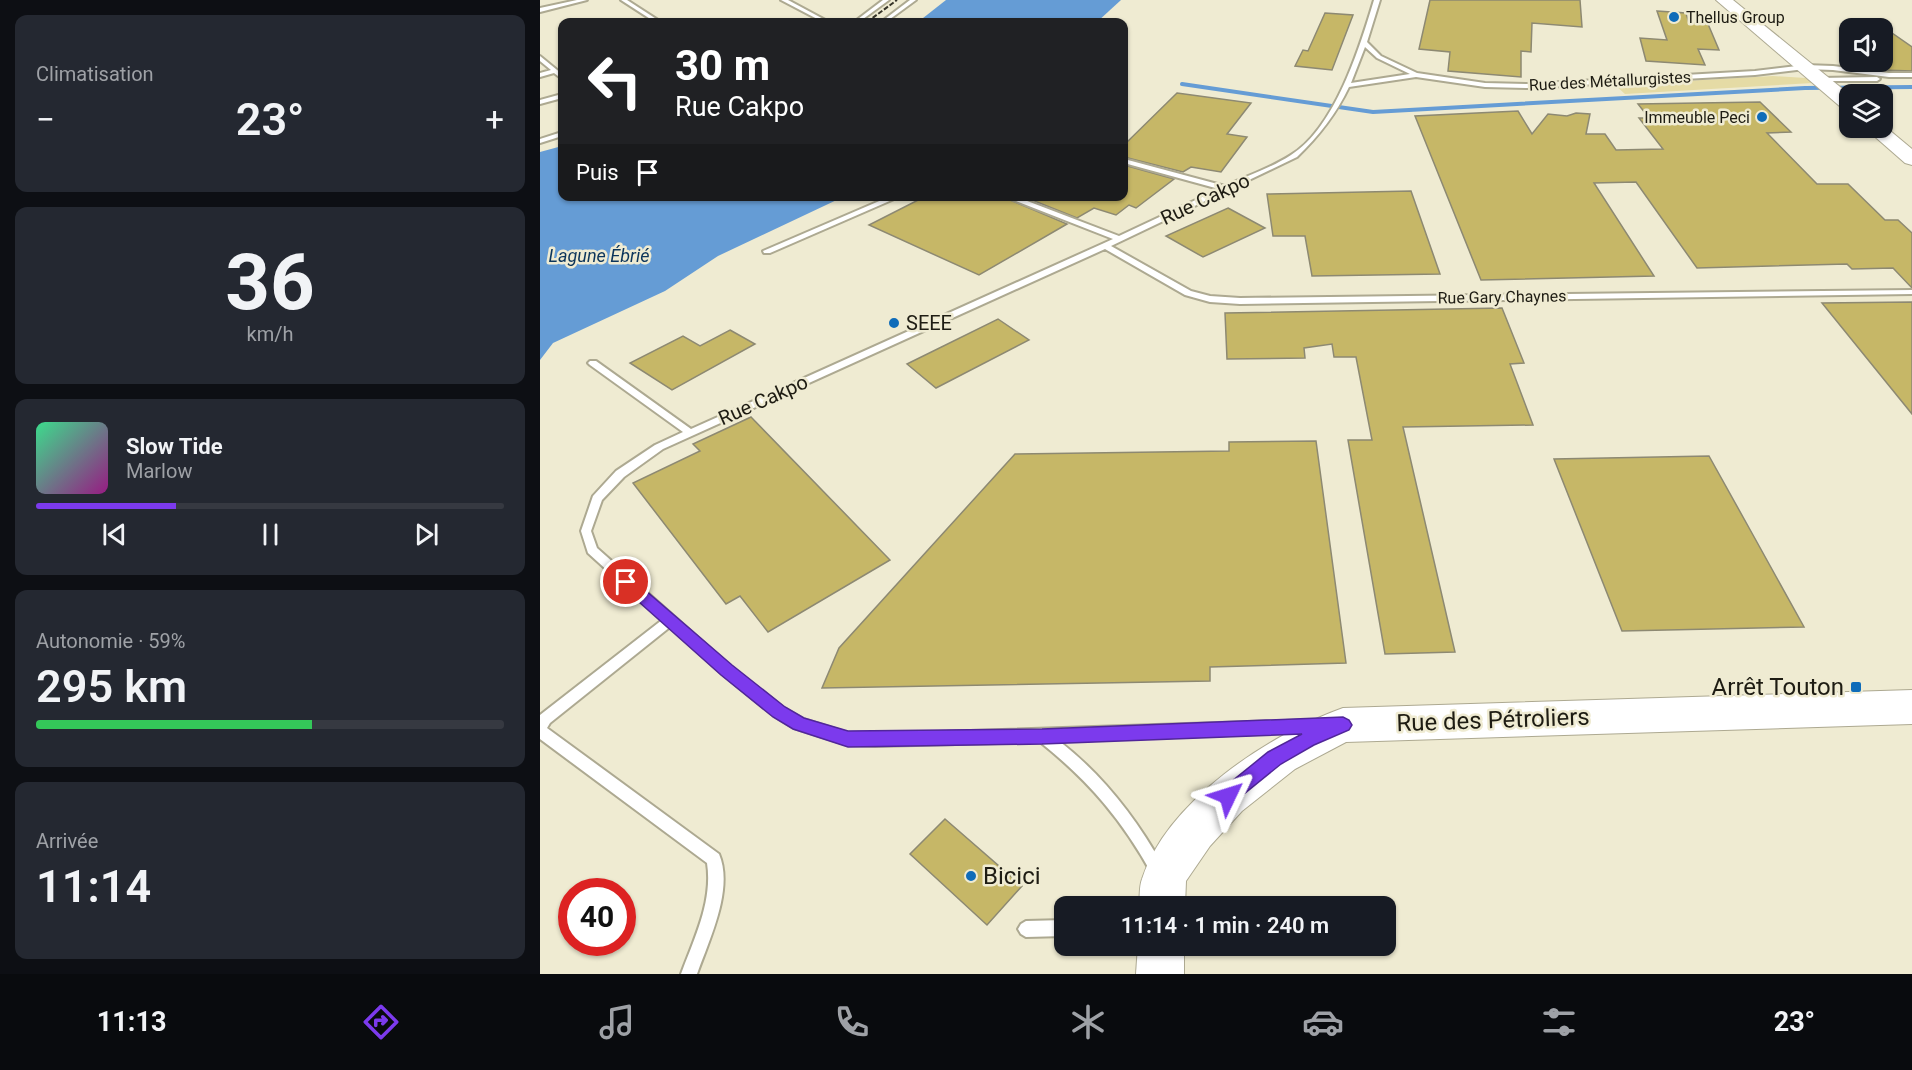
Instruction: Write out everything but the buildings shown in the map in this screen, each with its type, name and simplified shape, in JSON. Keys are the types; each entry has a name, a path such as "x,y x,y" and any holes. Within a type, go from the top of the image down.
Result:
{"street":[{"path":"1724,0 1839,95"},
{"path":"1887,138 1912,159"},
{"name":"Rue des Pétroliers","path":"1163,893 1187,843 1213,810 1242,782 1274,758 1308,739 1343,725 1912,707"},
{"path":"1160,974 1161,956"}],"lane":[{"path":"540,10 584,0"},
{"path":"624,0 652,18"},
{"path":"784,0 818,18"},
{"path":"861,18 886,0"},
{"path":"888,18 913,0"},
{"name":"Rue Cakpo","path":"1343,725 1042,736 848,739 799,724 779,712 670,620 592,550 586,531 594,507 607,486 659,447 1105,246 1295,156 1313,141 1348,85 1364,44 1377,0"},
{"name":"Rue des Métallurgistes","path":"1364,44 1379,57 1416,75 1458,83 1527,86 1755,73 1805,67 1912,77"},
{"path":"540,58 558,74"},
{"path":"540,75 555,71"},
{"name":"Rue des Métallurgistes","path":"1348,85 1416,75"},
{"path":"1826,84 1912,77"},
{"path":"540,102 558,97"},
{"path":"540,141 558,135"},
{"path":"1128,162 1226,189"},
{"path":"767,251 886,201"},
{"path":"1019,201 1119,239"},
{"name":"Rue Gary Chaynes","path":"1105,246 1188,293 1210,299 1240,301 1912,292"},
{"path":"593,363 690,433"},
{"path":"670,620 545,719 540,729 714,859 717,878 711,912 689,974"},
{"path":"1042,736 1097,783 1122,811 1144,844 1163,893"},
{"path":"1026,929 1054,928"}],"shaded area":[{"path":"1773,76 1806,78 1813,83 1625,94 1615,85"}],"water":[{"path":"946,0 1121,0 1101,18 923,18"},
{"name":"Lagune Ébrié","path":"558,147 558,201 835,201 718,256 665,291 553,343 540,360 540,152"}],"waterway":[{"path":"1182,84 1373,112 1805,88 1912,87"}],"railway":[{"path":"872,18 897,0"}],"place":[{"name":"Thellus Group","path":"1674,17"},
{"name":"Immeuble Peci","path":"1762,117"},
{"name":"SEEE","path":"894,323"},
{"name":"Arrêt Touton","path":"1856,687"},
{"name":"Bicici","path":"971,876"}],"route":[{"path":"626,582 726,670 779,712 799,724 848,739 1042,736 1343,725 1308,739 1274,758 1242,782 1228,796"}]}
